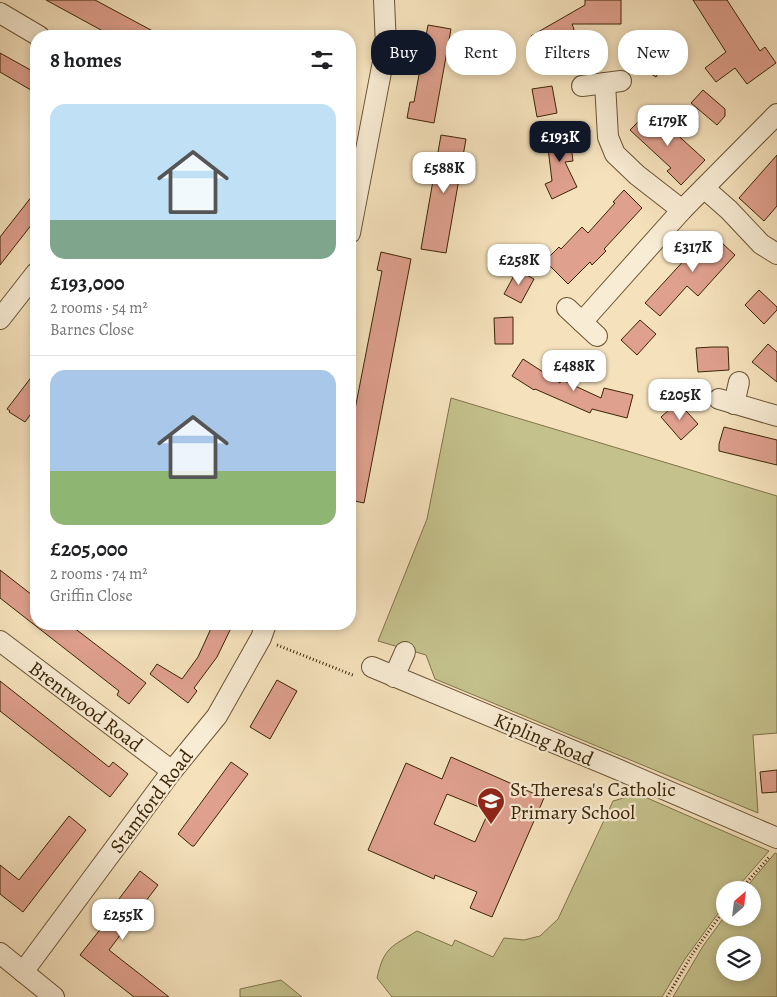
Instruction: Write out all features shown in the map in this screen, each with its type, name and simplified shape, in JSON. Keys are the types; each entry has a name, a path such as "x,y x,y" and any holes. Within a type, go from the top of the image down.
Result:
{"street":[{"path":"356,177 386,46 384,0"},
{"path":"0,13 30,31"},
{"path":"582,86 613,82 608,137 615,154 682,210"},
{"path":"582,322 682,210 777,114"},
{"path":"704,188 729,210 761,244 777,254"},
{"path":"0,319 30,281"},
{"path":"567,308 597,336"},
{"path":"739,382 726,402 777,416"},
{"name":"Stamford Road","path":"23,972 172,771 217,716 263,631"},
{"name":"Brentwood Road","path":"0,641 172,771"},
{"path":"394,676 405,652"},
{"name":"Kipling Road","path":"372,667 617,769 775,844"},
{"path":"0,953 54,997"}],"path":[{"path":"263,631 352,676 363,678 372,667"},
{"path":"747,881 775,844"},
{"path":"667,997 693,953 716,921"}],"shaded area":[{"path":"451,398 777,496 777,733 753,735 758,813 435,679 426,655 378,641 427,519"},
{"path":"638,794 769,851 743,881 716,881 716,916 685,959 662,997 392,997 377,978 383,960 390,949 417,931 452,946 455,940 493,957 504,938 524,940 540,936 558,919 613,801"},
{"path":"775,853 777,854 777,997 673,997 703,946 718,926 761,926 761,881 752,881"},
{"path":"281,980 302,997 240,997 240,989"}],"building":[{"path":"46,0 95,0 151,30 101,30"},
{"path":"585,0 621,0 621,24 572,24 573,30 541,30 585,5"},
{"path":"693,0 727,0 760,51 765,47 776,63 747,84 735,68 716,82 705,68 726,52"},
{"path":"428,25 451,29 446,30 446,57 434,123 407,118 410,102 414,102 419,75 436,75 436,30 427,30"},
{"path":"0,53 30,70 30,90 0,72"},
{"path":"552,86 557,113 537,117 532,89"},
{"path":"703,90 725,109 725,116 717,125 691,103"},
{"path":"650,110 705,160 681,185 667,171 671,168 630,130"},
{"path":"549,129 550,132 569,129 573,161 565,162 577,187 552,199 545,184 552,181 546,132"},
{"path":"441,135 466,139 446,253 421,249"},
{"path":"777,155 777,206 764,221 739,198"},
{"path":"624,190 642,208 604,249 606,251 592,265 590,262 568,284 545,261 559,247 561,249 582,227 588,233"},
{"path":"30,199 30,227 0,265 0,237"},
{"path":"710,232 735,255 698,296 687,286 660,316 645,303"},
{"path":"381,252 411,259 364,503 356,501 356,404 382,271 377,270"},
{"path":"517,270 534,279 521,303 504,294"},
{"path":"759,290 777,307 777,310 764,324 745,305"},
{"path":"513,317 513,344 495,344 494,318"},
{"path":"640,320 656,334 637,355 621,340"},
{"path":"768,344 777,352 777,382 752,362"},
{"path":"728,347 729,370 698,372 696,348"},
{"path":"523,359 560,383 562,380 601,398 604,388 633,395 627,418 592,409 590,413 534,390 512,376"},
{"path":"30,379 30,415 25,422 7,409"},
{"path":"678,402 698,424 681,440 661,417"},
{"path":"724,427 777,440 777,465 719,451"},
{"path":"0,570 30,593 30,621 0,598"},
{"path":"41,630 77,630 146,683 129,704 117,695 119,691"},
{"path":"210,630 230,630 217,657 194,688 197,691 188,703 150,674 157,664 182,679 198,657"},
{"path":"277,680 297,691 270,739 250,727"},
{"path":"0,681 109,767 113,762 128,774 110,797 0,711"},
{"path":"451,757 544,798 492,917 470,908 477,892 435,875 434,879 368,850 406,763 442,779","holes":["447,794 489,811 475,842 434,824"]},
{"path":"231,762 248,774 194,846 192,846 178,834"},
{"path":"777,770 777,792 762,793 760,772"},
{"path":"69,816 86,830 23,912 0,894 0,865 19,880"},
{"path":"140,871 158,885 109,950 169,997 134,997 80,955 110,917 107,915"}],"place":[{"name":"St Theresa's Catholic Primary School","path":"491,825"}]}
